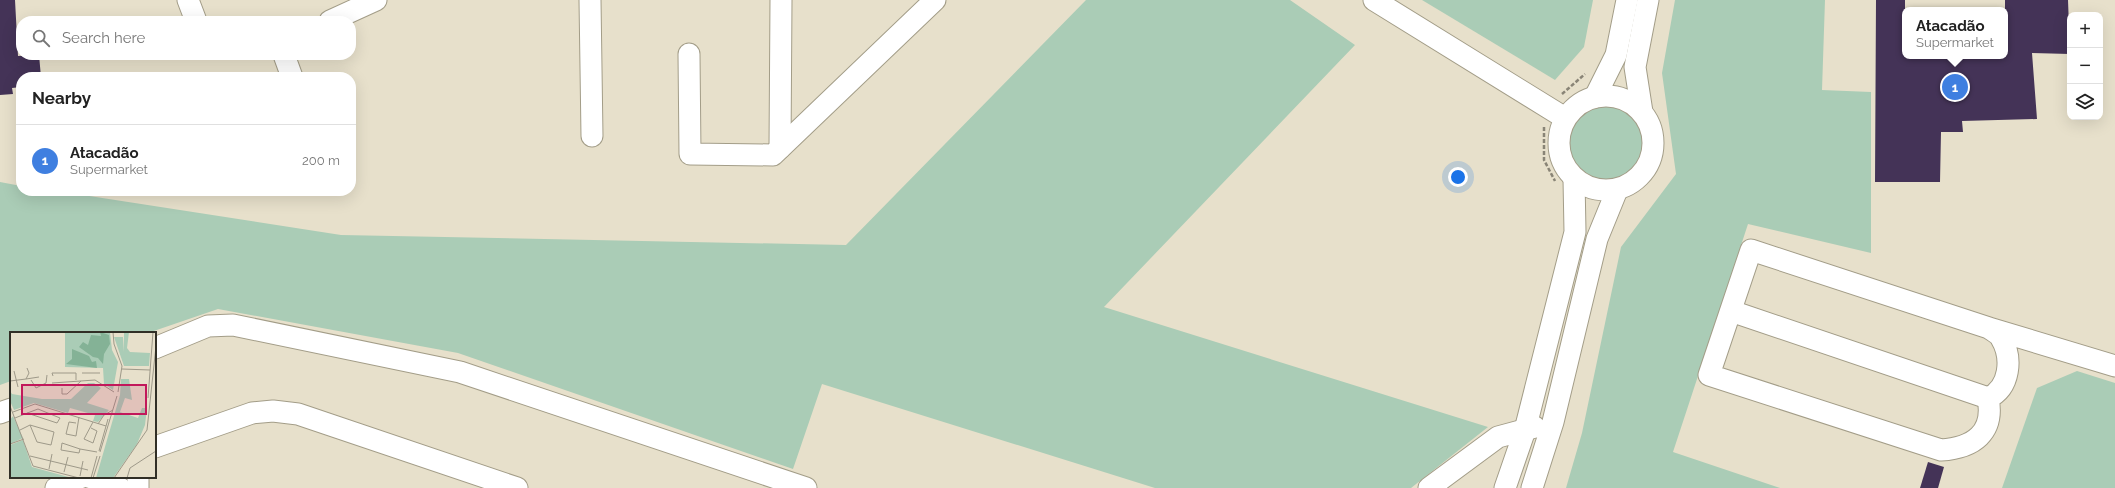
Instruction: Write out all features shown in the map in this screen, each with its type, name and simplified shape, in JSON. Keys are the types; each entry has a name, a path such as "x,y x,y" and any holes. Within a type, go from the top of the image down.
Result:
{"street":[{"path":"188,0 194,16"},
{"path":"341,16 376,0"},
{"path":"590,0 592,136"},
{"path":"780,148 781,0"},
{"path":"689,54 690,154 773,155 935,0"},
{"path":"1374,0 1558,114"},
{"path":"1595,97 1616,55 1627,0"},
{"path":"1565,181 1602,191 1617,190 1640,176 1648,164 1653,151 1651,131 1642,112 1635,67 1648,0"},
{"path":"286,60 290,72"},
{"path":"1558,114 1574,108 1584,101 1595,97 1608,96 1620,98 1632,104 1642,112"},
{"path":"1505,488 1525,430 1575,232 1565,181 1565,169 1560,156 1558,142 1558,114"},
{"path":"1532,488 1553,422 1597,239 1617,190"},
{"path":"1988,398 1991,412 1988,422 1981,434 1970,444 1958,449 1941,450 1709,375 1751,250 1989,328 2115,366"},
{"path":"1731,311 1988,398 1997,394 2004,383 2008,369 2006,353 2001,337 1989,328"},
{"path":"156,348 208,326 233,325 460,372 806,488"},
{"path":"2006,353 2017,342 2029,339"},
{"path":"0,413 10,409"},
{"path":"156,447 252,413 273,411 285,412 298,414 517,488"},
{"path":"1429,488 1498,437 1553,422"},
{"path":"56,488 80,478"},
{"path":"92,478 120,488"}],"path":[{"path":"1565,181 1544,160 1543,129 1558,114 1558,98 1586,73"}],"green space":[{"path":"1086,0 1290,0 1355,45 1104,307 1488,427 1411,488 1155,488 822,384 793,469 458,353 218,309 151,332 10,332 10,381 0,385 0,182 16,185 16,196 89,196 341,235 846,245"},
{"path":"1422,0 1593,0 1584,47 1555,80"},
{"path":"1675,0 1825,0 1822,90 1871,92 1871,253 1748,224 1673,452 1780,488 1566,488 1582,433 1621,247 1676,174 1662,73"},
{"path":"1606,104 1621,107 1634,116 1643,129 1646,144 1643,159 1634,172 1621,181 1606,184 1591,181 1578,172 1569,159 1566,144 1569,129 1578,116 1591,107"},
{"path":"2077,371 2115,383 2115,488 2002,488 2037,388"}],"building":[{"path":"0,0 15,0 16,60 39,60 41,72 16,72 16,88 12,88 13,94 0,95"},
{"path":"1876,0 1905,0 1905,7 1902,7 1902,59 2008,59 2008,7 2005,7 2005,0 2068,0 2067,54 2032,53 2037,119 1962,121 1963,132 1941,132 1940,182 1875,182"},
{"path":"1928,462 1944,467 1938,488 1920,488"}],"place":[{"name":"Atacadão","path":"1955,87"}]}
